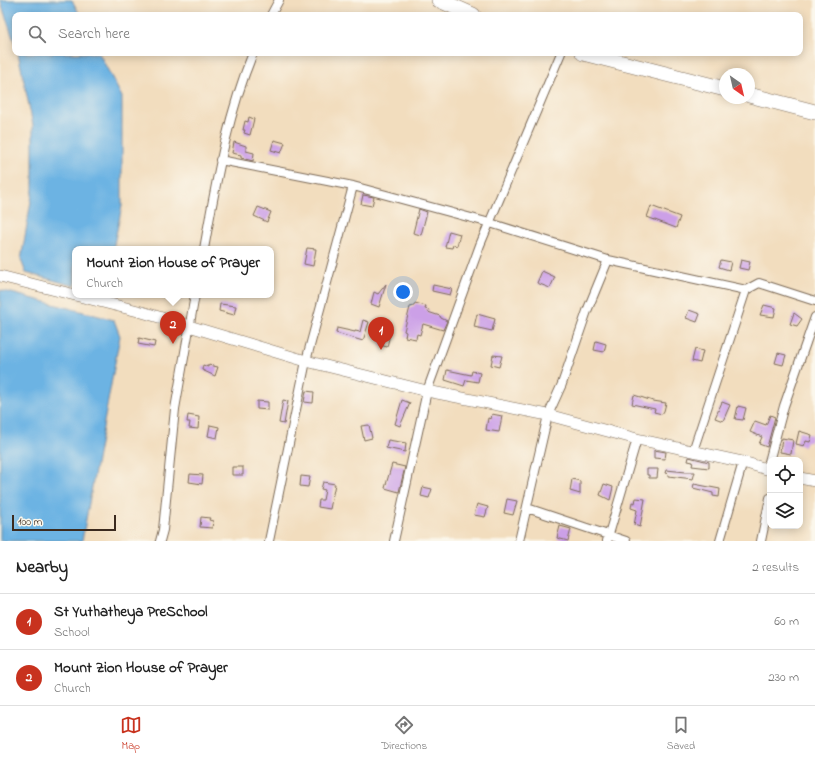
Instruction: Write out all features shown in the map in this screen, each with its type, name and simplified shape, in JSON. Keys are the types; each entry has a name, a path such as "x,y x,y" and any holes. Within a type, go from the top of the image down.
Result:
{"highway":[{"path":"439,0 466,12"},
{"path":"595,56 719,87"},
{"path":"755,97 815,112"}],"street":[{"path":"273,12 279,0"},
{"path":"205,246 220,160 233,110 252,56"},
{"path":"394,541 427,391 480,245 560,56"},
{"path":"220,160 353,186 490,223 608,260 746,290 759,283 815,301"},
{"path":"269,541 306,361 353,186"},
{"path":"519,541 548,415 562,384 587,311 608,260"},
{"path":"0,276 72,294"},
{"path":"693,451 746,290"},
{"path":"86,298 189,326 306,361 427,391 548,415 637,440 743,462 767,469"},
{"path":"160,541 163,530 175,409 194,298"},
{"path":"772,457 784,406 815,317"},
{"path":"608,539 637,440"},
{"path":"720,541 743,462"},
{"path":"803,479 815,481"},
{"path":"527,508 608,539 626,541"},
{"path":"761,541 767,512"}],"water":[{"path":"0,0 72,0 78,12 12,12 12,35"},
{"path":"19,56 101,56 122,97 122,206 114,246 72,246 72,285 26,273 21,260 33,189 33,125"},
{"path":"0,290 114,320 120,336 82,541 0,541"}],"building":[{"path":"249,117 254,119 250,135 244,133 245,130 243,130 245,121 248,122"},
{"path":"274,140 285,143 281,153 271,150"},
{"path":"234,142 246,146 246,151 254,153 253,161 241,158 241,155 232,153"},
{"path":"363,195 374,197 372,206 361,204"},
{"path":"651,206 680,217 676,228 647,217"},
{"path":"258,207 271,212 267,222 254,216"},
{"path":"419,209 427,212 421,235 413,233"},
{"path":"449,231 460,234 457,246 453,245 452,248 445,247"},
{"path":"307,248 316,249 313,266 304,264"},
{"path":"721,260 731,262 729,270 719,267"},
{"path":"741,260 750,262 748,270 739,268"},
{"path":"542,271 555,277 550,288 537,283"},
{"path":"386,284 379,307 371,304 374,292 378,294"},
{"path":"433,285 452,289 450,295 432,291"},
{"path":"415,303 426,306 425,309 429,310 428,312 440,316 447,321 443,330 423,324 420,335 417,334 416,339 405,337 406,332 404,331 410,307 414,306"},
{"path":"220,304 236,306 234,315 219,311"},
{"path":"764,305 776,308 774,317 760,315"},
{"path":"689,310 700,314 697,322 686,318"},
{"path":"794,313 802,319 797,326 790,324"},
{"path":"477,314 495,319 492,331 474,327"},
{"path":"363,320 369,322 363,341 336,333 337,328 360,332"},
{"path":"384,333 390,334 387,347 380,345"},
{"path":"139,338 155,342 154,347 138,344"},
{"path":"596,341 606,344 604,352 594,350"},
{"path":"695,349 703,351 700,363 692,361"},
{"path":"778,353 786,355 783,365 775,363"},
{"path":"493,355 502,356 499,367 491,365"},
{"path":"203,365 208,367 208,365 218,367 215,376 202,370"},
{"path":"447,370 471,375 472,371 480,373 478,382 466,380 464,386 445,380"},
{"path":"306,391 314,392 313,403 304,402"},
{"path":"634,395 653,401 666,403 664,411 662,414 654,412 655,409 632,404"},
{"path":"283,400 288,401 284,424 279,423"},
{"path":"402,400 410,403 400,426 395,424"},
{"path":"257,401 268,402 268,410 257,409"},
{"path":"722,402 730,405 723,421 715,418"},
{"path":"738,406 746,408 743,420 735,419"},
{"path":"492,414 502,416 499,432 486,430 488,418 491,419"},
{"path":"188,415 199,417 198,429 189,428 190,422 187,422"},
{"path":"770,415 775,417 767,447 759,444 762,437 750,432 755,421 766,425"},
{"path":"210,425 219,427 217,438 208,436"},
{"path":"369,425 372,438 364,440 361,426"},
{"path":"799,431 812,435 810,442 806,441 804,446 796,444"},
{"path":"782,438 793,440 791,454 780,452"},
{"path":"388,440 406,443 405,452 386,448"},
{"path":"654,450 666,452 665,459 654,458"},
{"path":"689,457 709,462 709,468 692,466 693,462 688,461"},
{"path":"392,464 405,467 399,492 385,488"},
{"path":"232,467 243,467 243,475 232,475"},
{"path":"647,469 658,469 657,478 649,478 649,475 647,475"},
{"path":"666,470 695,472 693,479 668,476 668,474 665,473"},
{"path":"190,474 203,475 202,484 189,482"},
{"path":"301,476 310,477 308,487 300,486"},
{"path":"572,479 580,481 580,494 570,491"},
{"path":"323,482 335,484 330,509 318,507 319,500 323,500 325,490 321,489"},
{"path":"604,484 613,487 610,500 600,495"},
{"path":"694,484 720,489 719,497 713,496 713,493 693,488"},
{"path":"423,487 432,489 429,498 421,496"},
{"path":"636,498 645,499 640,527 634,525 637,510 631,508 632,502 635,503"},
{"path":"507,499 517,501 513,515 504,513"},
{"path":"477,504 488,507 485,517 474,515"},
{"path":"201,517 210,518 209,520 213,521 212,528 200,527"},
{"path":"560,526 571,529 568,541 557,538"}],"place":[{"name":"Mount Zion House of Prayer","path":"173,344"},
{"name":"St Yuthatheya PreSchool","path":"381,350"}]}
